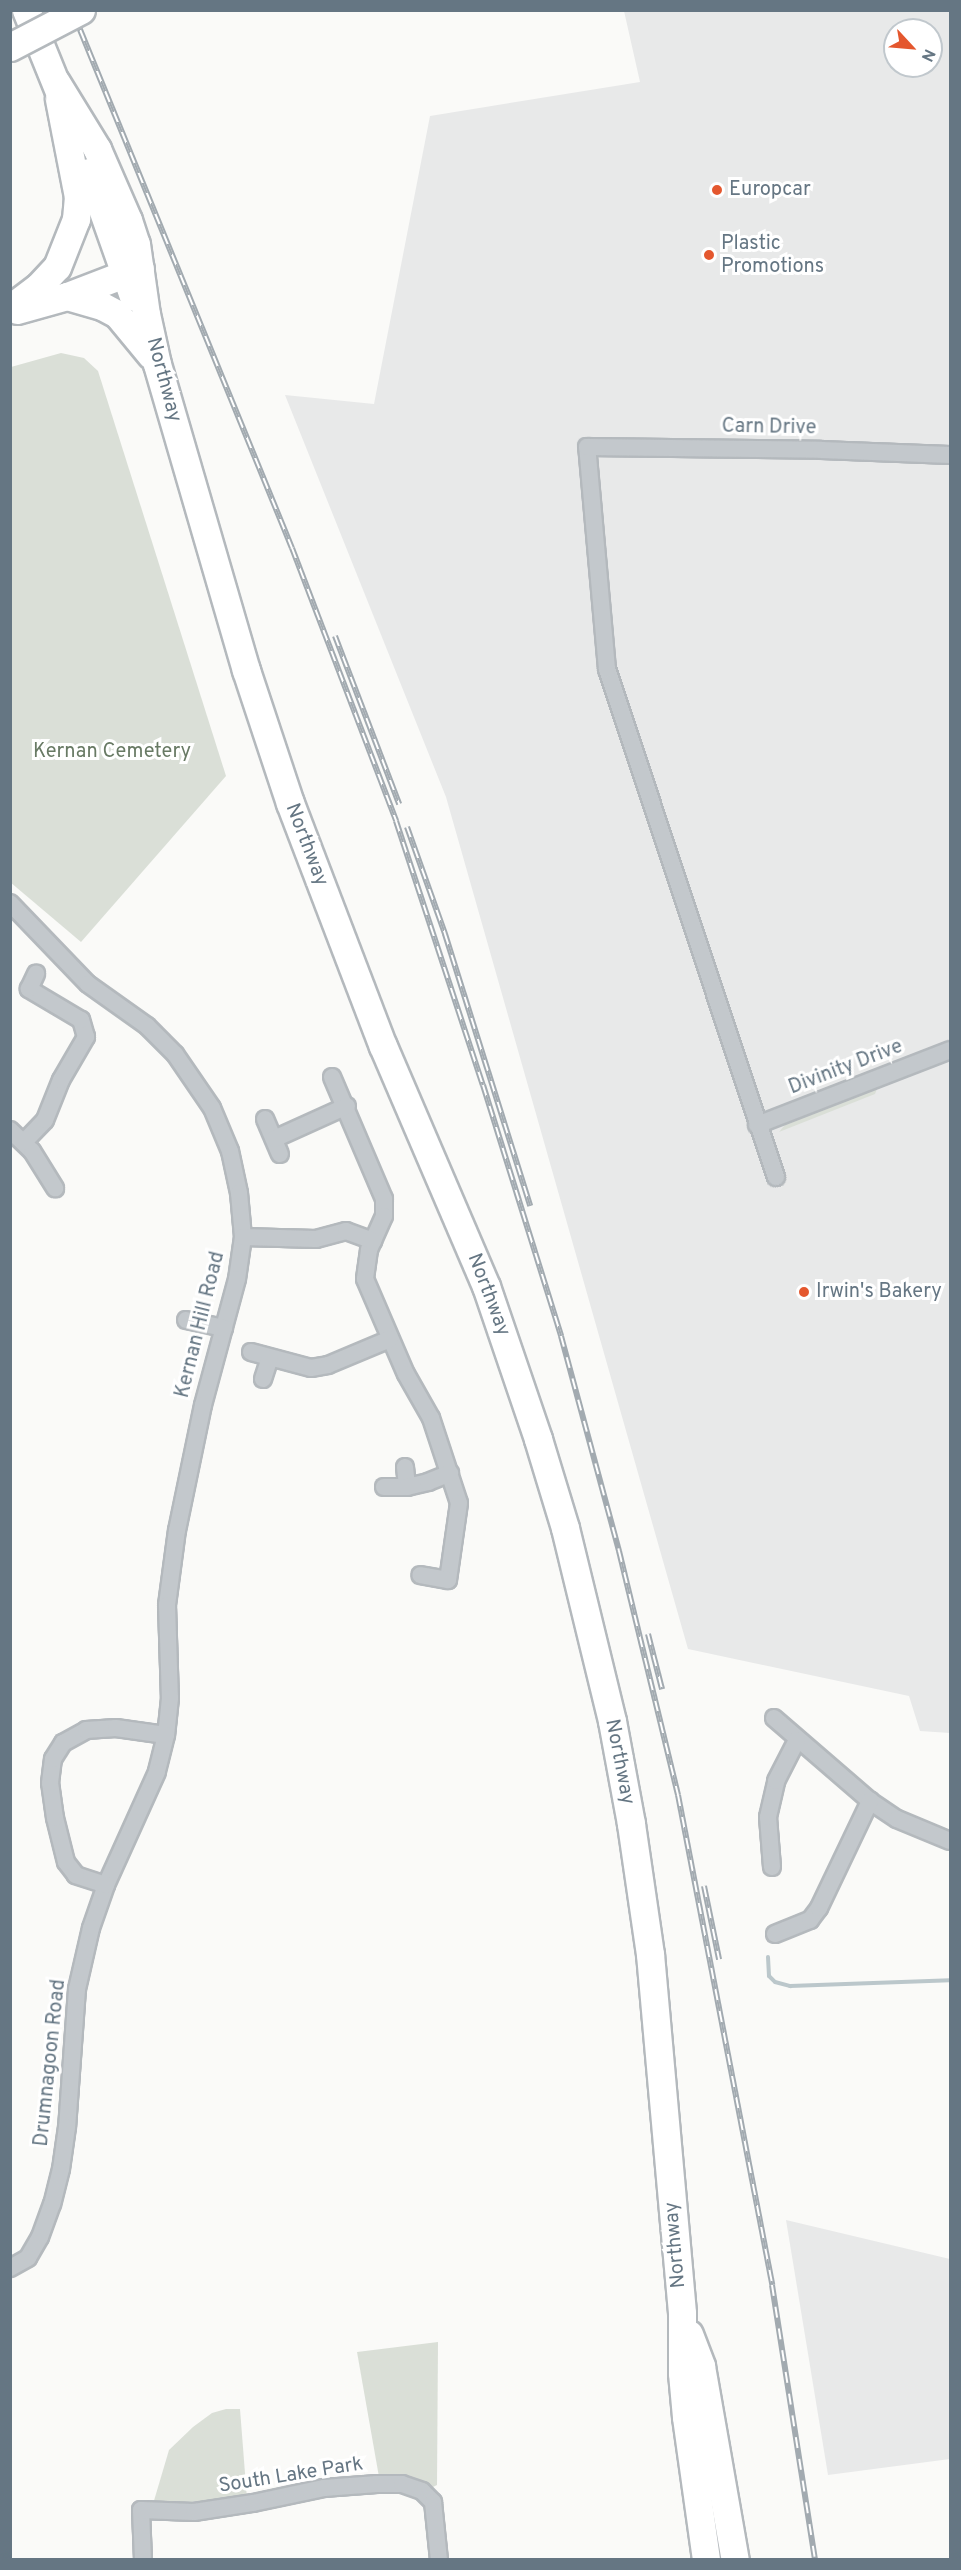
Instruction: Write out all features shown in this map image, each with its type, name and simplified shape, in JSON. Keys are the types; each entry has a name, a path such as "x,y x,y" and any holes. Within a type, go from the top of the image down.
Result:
{"highway":[{"name":"Northway","path":"26,10 133,271"},
{"path":"10,47 81,10"},
{"name":"Northway","path":"56,82 80,121 133,271 129,291 146,315 157,364 246,670 290,803 383,1046 486,1286 538,1438 565,1528 612,1721 633,1836 653,1982 682,2313 682,2373 686,2417 706,2559"},
{"path":"10,310 39,286 57,267 76,219 78,197 56,82"},
{"path":"10,310 67,296 133,271"},
{"path":"67,296 102,306 117,314 157,364"},
{"name":"Northway","path":"682,2313 701,2366 735,2559"},
{"path":"701,2366 697,2393 723,2559"}],"street":[{"name":"Carn Drive","path":"757,1125 607,669 587,447 821,450 951,455"},
{"name":"Kernan Hill Road","path":"10,903 88,984 147,1026 181,1063 212,1107 230,1151 239,1193 243,1237 237,1279 203,1405 173,1555 166,1605 171,1673 170,1712 166,1735 157,1772 120,1852"},
{"path":"24,1143 45,1120 61,1080 86,1037 81,1020 29,988 36,974"},
{"name":"Divinity Drive","path":"757,1125 951,1050"},
{"path":"332,1077 347,1106 384,1198 384,1216 373,1241 365,1279 390,1339 431,1418 459,1503 448,1581 420,1575"},
{"path":"265,1119 277,1147 347,1106"},
{"path":"757,1125 776,1177"},
{"path":"10,1130 24,1143 55,1188"},
{"path":"243,1237 316,1239 346,1231 373,1241"},
{"path":"186,1320 224,1328"},
{"path":"251,1352 312,1368 328,1365 390,1339"},
{"path":"263,1379 270,1358"},
{"path":"405,1467 407,1486"},
{"path":"384,1487 428,1482 450,1473"},
{"path":"774,1718 870,1801 912,1826 951,1841"},
{"path":"106,1885 76,1875 66,1862 55,1818 50,1783 53,1759 63,1743 86,1730 116,1728 166,1735"},
{"path":"772,1867 768,1817 776,1781 797,1740"},
{"path":"775,1934 810,1920 819,1908 870,1801"},
{"name":"Drumnagoon Road","path":"10,2268 28,2258 40,2237 61,2169 77,1989 91,1928 120,1852"},
{"name":"South Lake Park","path":"144,2559 141,2510 194,2512 253,2503 324,2488 402,2484 422,2491 433,2502 439,2559"}],"shaded area":[{"path":"624,11 950,11 950,1733 920,1731 909,1696 688,1649 446,797 285,395 374,404 430,116 640,82"},
{"path":"786,2220 950,2259 950,2459 828,2475"}],"green space":[{"name":"Kernan Cemetery","path":"61,353 84,358 98,371 226,776 81,942 10,882 11,367"},
{"path":"877,1089 875,1094 779,1132 789,1120"},
{"path":"438,2342 437,2485 429,2489 379,2477 357,2352"},
{"path":"226,2409 240,2409 247,2499 153,2504 169,2450 212,2413"}],"waterway":[{"path":"768,1957 769,1976 775,1982 790,1986 950,1980"}],"railway":[{"path":"72,10 292,548 396,821 483,1085 561,1336 619,1551 678,1795 772,2285 815,2560"},
{"path":"335,636 399,804"},
{"path":"407,827 445,934 530,1206"},
{"path":"648,1634 662,1689"},
{"path":"704,1886 719,1959"}],"place":[{"name":"Europcar","path":"717,190"},
{"name":"Plastic Promotions","path":"709,255"},
{"name":"Irwin's Bakery","path":"804,1292"}]}
